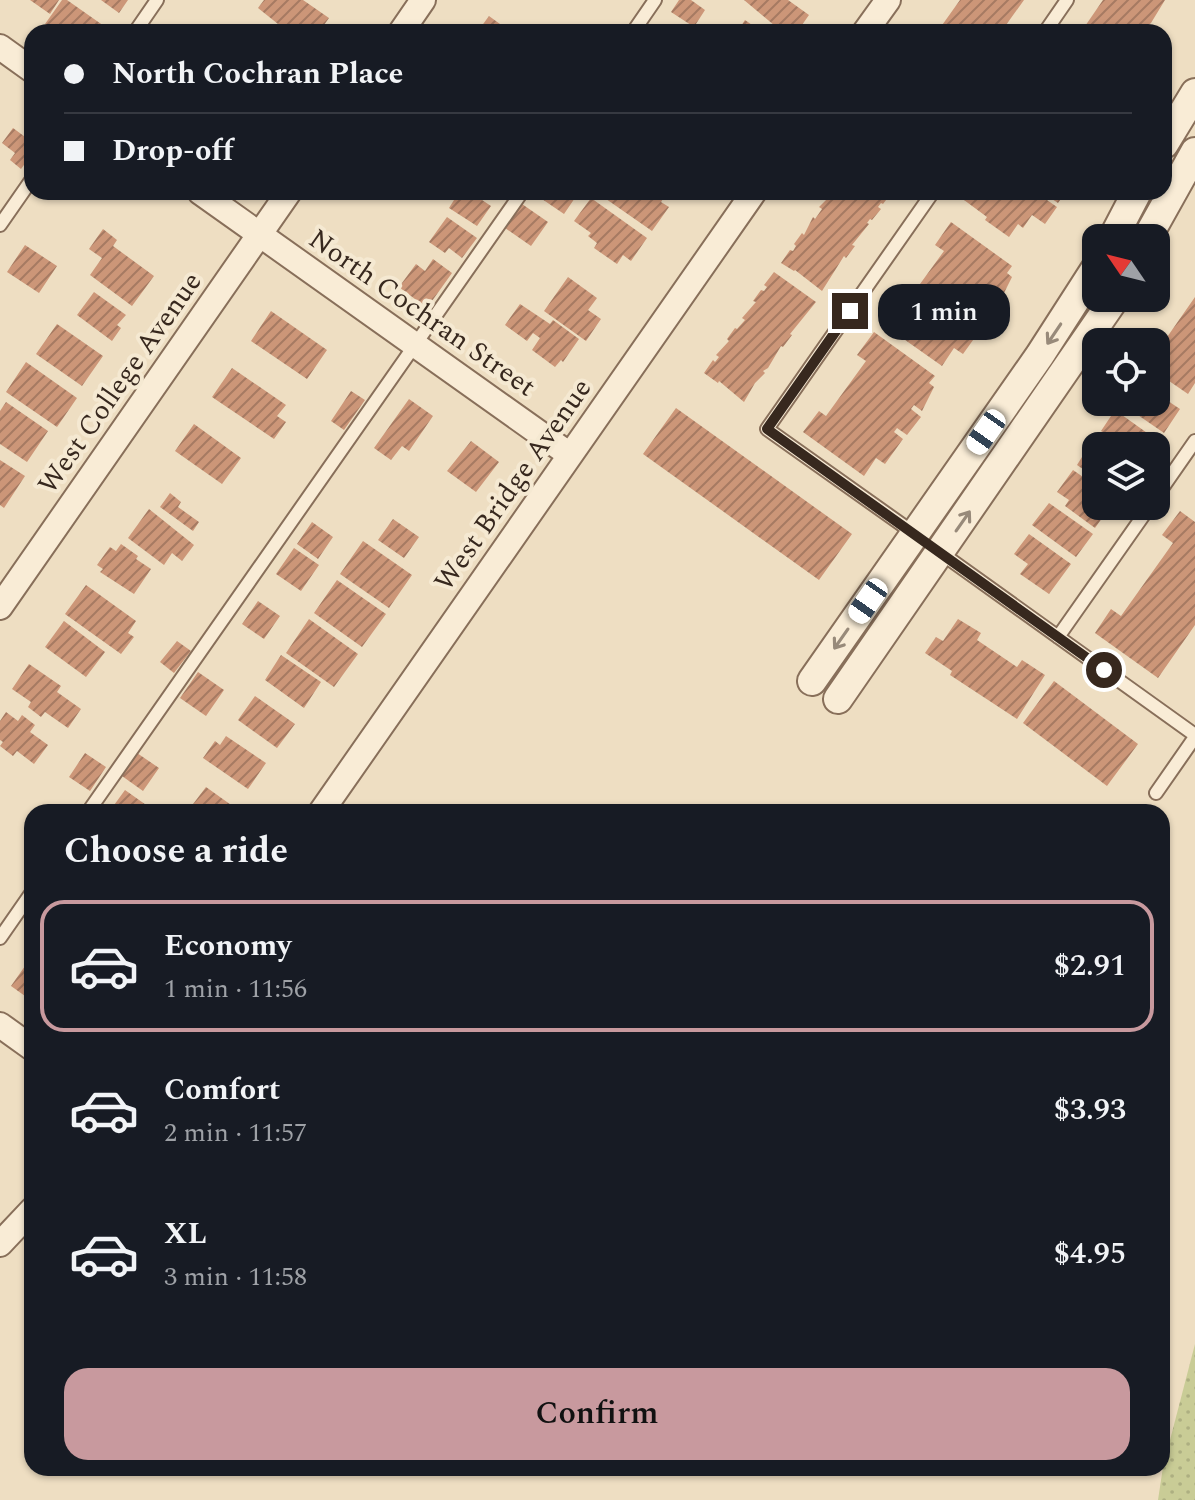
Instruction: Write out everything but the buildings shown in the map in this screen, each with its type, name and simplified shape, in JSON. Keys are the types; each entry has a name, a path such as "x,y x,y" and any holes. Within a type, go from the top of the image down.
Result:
{"street":[{"path":"406,24 423,0"},
{"path":"871,24 888,0"},
{"path":"0,47 24,64"},
{"path":"1172,131 1195,93"},
{"path":"1172,193 1195,152"},
{"name":"North Cochran Street","path":"211,200 570,455"},
{"name":"West College Avenue","path":"0,607 283,200"},
{"name":"West Bridge Avenue","path":"327,804 748,200"},
{"path":"1120,224 1133,200"},
{"path":"1155,224 1168,200"},
{"path":"812,681 1082,291"},
{"path":"838,699 1105,312"},
{"path":"915,534 941,553"},
{"path":"0,1025 24,1042"},
{"path":"0,1244 24,1218"}],"lane":[{"path":"140,24 157,0"},
{"path":"638,24 655,0"},
{"path":"1050,24 1067,0"},
{"path":"0,225 24,190"},
{"path":"94,804 516,200"},
{"path":"915,534 767,429 927,200"},
{"path":"1170,477 1195,441"},
{"path":"1058,637 1140,520"},
{"path":"941,553 1195,736 1156,793"},
{"path":"0,938 24,904"}],"green space":[{"path":"1195,1344 1195,1500 1158,1500 1162,1476 1170,1476 1170,1440"}],"route":[{"path":"850,311 767,429 1104,670"}]}
